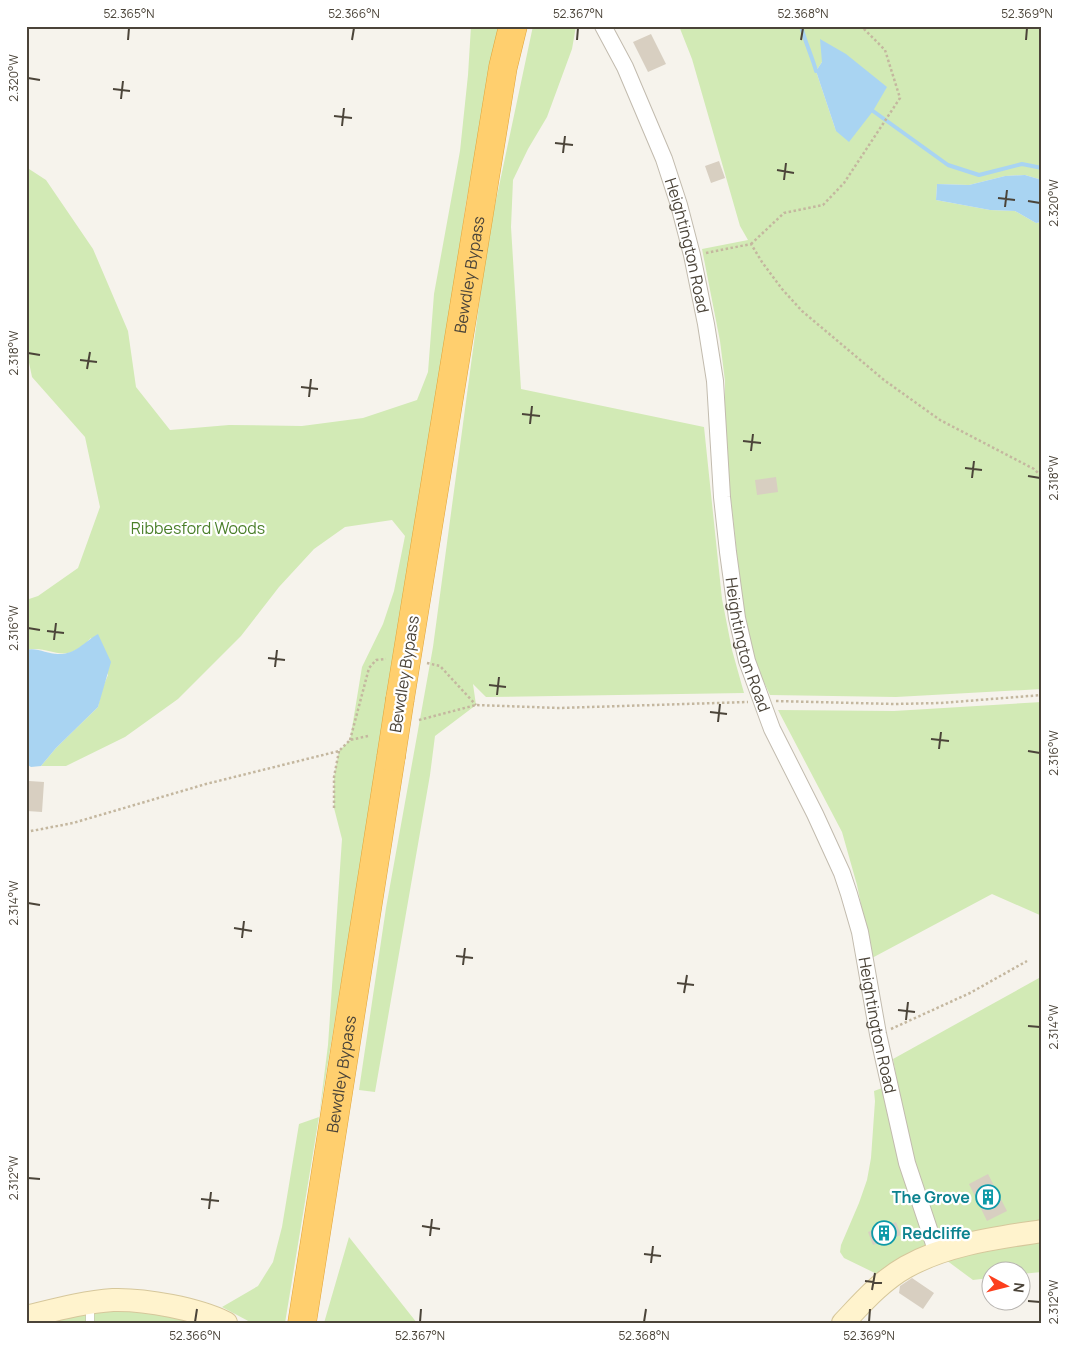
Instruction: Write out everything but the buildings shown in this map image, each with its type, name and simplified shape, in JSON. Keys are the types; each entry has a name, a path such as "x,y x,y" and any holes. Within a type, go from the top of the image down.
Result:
{"highway":[{"name":"Bewdley Bypass","path":"303,1315 400,699 503,67 513,26"}],"main road":[{"path":"843,1323 873,1292 905,1268 937,1253 979,1241 1042,1231"},
{"path":"26,1317 90,1313 114,1300 163,1304 212,1316 226,1323"}],"street":[{"name":"Heightington Road","path":"603,26 625,67 664,158 680,205 692,255 715,380 722,497 737,618 747,661 760,701 772,729 816,814 842,873 849,894 860,932 878,1034 907,1163 937,1253"}],"path":[{"path":"692,255 751,244 784,213 823,205 844,183 900,98 885,50 861,26"},
{"path":"751,244 782,289 802,311 884,380 940,420 1034,469 1042,477"},
{"path":"26,832 73,823 206,784 339,751 350,740 369,668 376,660 407,659 440,666 476,704"},
{"path":"419,720 476,704 559,708 760,701 894,704 941,703 1042,696"},
{"path":"350,740 368,736"},
{"path":"334,808 334,777 339,751"},
{"path":"878,1034 937,1009 1027,961"}],"green space":[{"name":"Ribbesford Woods","path":"471,26 502,26 495,52 466,203 436,408 319,1117 328,1045 342,839 334,808 334,777 339,751 350,740 362,667 383,624 394,591 405,536 392,520 345,527 314,549 279,587 241,636 178,699 125,737 66,766 41,766 56,748 98,707 102,689 108,675 91,638 72,652 58,653 35,649 26,650 26,600 38,596 78,568 100,507 85,437 32,377 26,348 26,167 46,180 93,249 128,331 136,387 170,430 229,425 302,426 363,418 417,400 428,372 434,294 460,151"},
{"path":"533,26 576,26 572,49 547,117 528,149 513,180 511,227 521,389 704,427 722,599 732,650 744,693 486,697 473,684 476,705 435,736 430,775 375,1092 359,1090 386,908 433,647 488,238"},
{"path":"679,26 1042,26 1042,180 1025,175 1005,176 969,185 937,184 936,200 990,210 1015,211 1036,223 1042,222 1042,689 896,697 770,695 758,669 748,637 743,608 730,492 725,422 725,381 720,341 702,249 748,240 740,226 692,59","holes":["822,62 836,131 816,71"]},
{"path":"1042,702 1042,916 992,894 872,958 857,885 842,832 778,710 894,711"},
{"path":"1039,978 1042,987 1042,1224 943,1248 910,1149 893,1059"},
{"path":"885,1087 927,1246 879,1275 844,1258 840,1252 841,1245 867,1180 871,1158 874,1091"},
{"path":"319,1117 285,1323 252,1323 222,1307 258,1286 273,1262 282,1227 299,1124"},
{"path":"349,1237 417,1323 324,1323"},
{"path":"1042,1237 1042,1272 1030,1273 1030,1262 980,1262 980,1279 973,1280 946,1260"},
{"path":"133,1309 203,1323 43,1323 58,1317"}],"water":[{"path":"820,39 846,54 887,87 873,111 849,142 836,131 816,71 822,62"},
{"path":"1025,175 1042,180 1042,222 1036,223 1015,211 990,210 936,200 937,184 969,185 1005,176"},
{"path":"98,634 111,662 98,707 56,748 41,766 31,767 26,764 26,650 34,649 54,654 64,654 74,650"}],"waterway":[{"path":"801,26 816,71"},
{"path":"873,111 948,165 979,175 1022,164 1042,168"}],"place":[{"name":"The Grove","path":"988,1197"},
{"name":"Redcliffe","path":"884,1233"}]}
